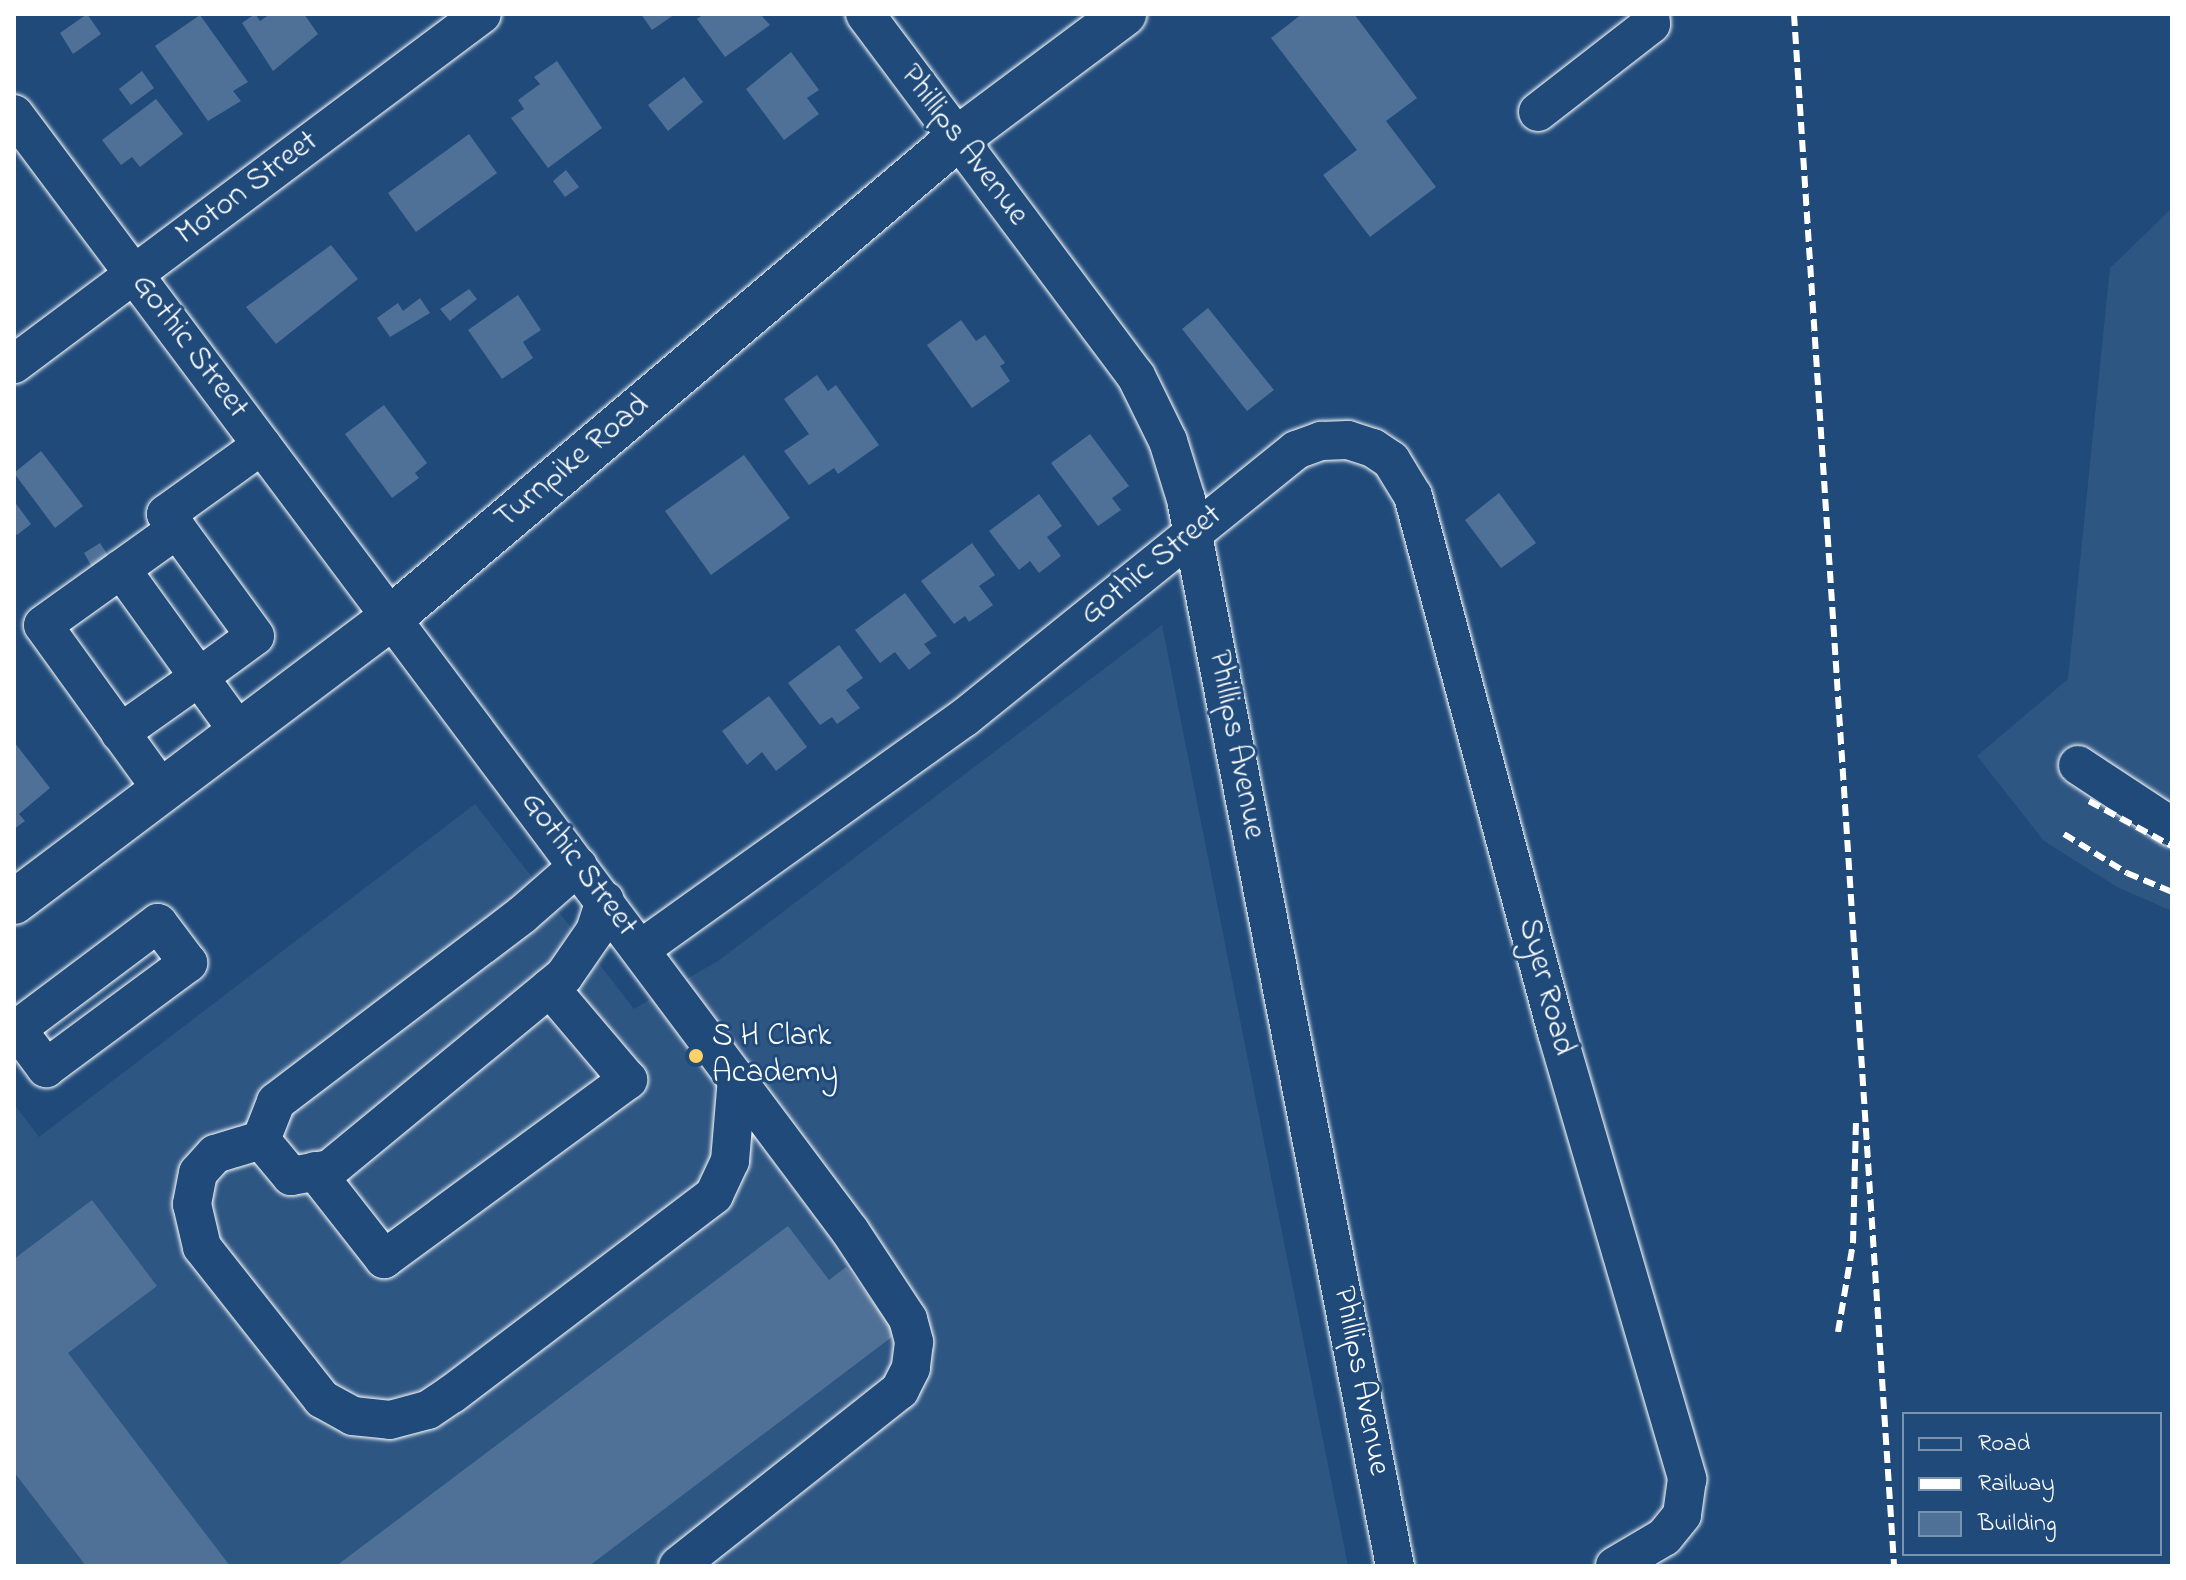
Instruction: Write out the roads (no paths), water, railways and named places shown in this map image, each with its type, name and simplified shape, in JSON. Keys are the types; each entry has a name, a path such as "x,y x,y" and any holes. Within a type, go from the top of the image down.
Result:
{"main road":[{"name":"Turnpike Road","path":"14,902 392,617 957,139 1124,14"}],"street":[{"name":"Moton Street","path":"14,364 482,14"},
{"name":"Phillips Avenue","path":"865,14 1136,376 1168,441 1192,533 1395,1566"},
{"path":"1538,112 1651,24 1650,14"},
{"name":"Gothic Street","path":"14,114 641,949 964,718 1296,450 1321,441 1353,442"},
{"name":"Syer Road","path":"1353,442 1391,460 1413,496 1557,1033 1687,1479 1682,1515 1651,1545 1615,1566"},
{"path":"120,733 255,636 166,514 262,445"},
{"path":"162,790 43,625 177,529"},
{"path":"121,569 239,732"},
{"path":"2078,765 2172,827"},
{"path":"261,1140 276,1102 522,915 578,866"},
{"path":"261,1140 291,1176 330,1169 564,976 595,931 605,901"},
{"path":"641,949 850,1231 908,1319 914,1342 911,1368 900,1390 882,1408 678,1566"},
{"path":"315,1171 384,1259 628,1080 550,988"},
{"path":"261,1140 215,1154 198,1173 193,1212 202,1247 322,1399 353,1416 390,1420 428,1410 452,1394 714,1195 730,1161 737,1078"}],"railway":[{"path":"1794,14 1894,1566"},
{"path":"2089,801 2172,846"},
{"path":"2064,834 2127,873 2172,892"},
{"path":"1838,1332 1853,1243 1856,1117"}],"place":[{"name":"S H Clark Academy","path":"696,1056"}]}
